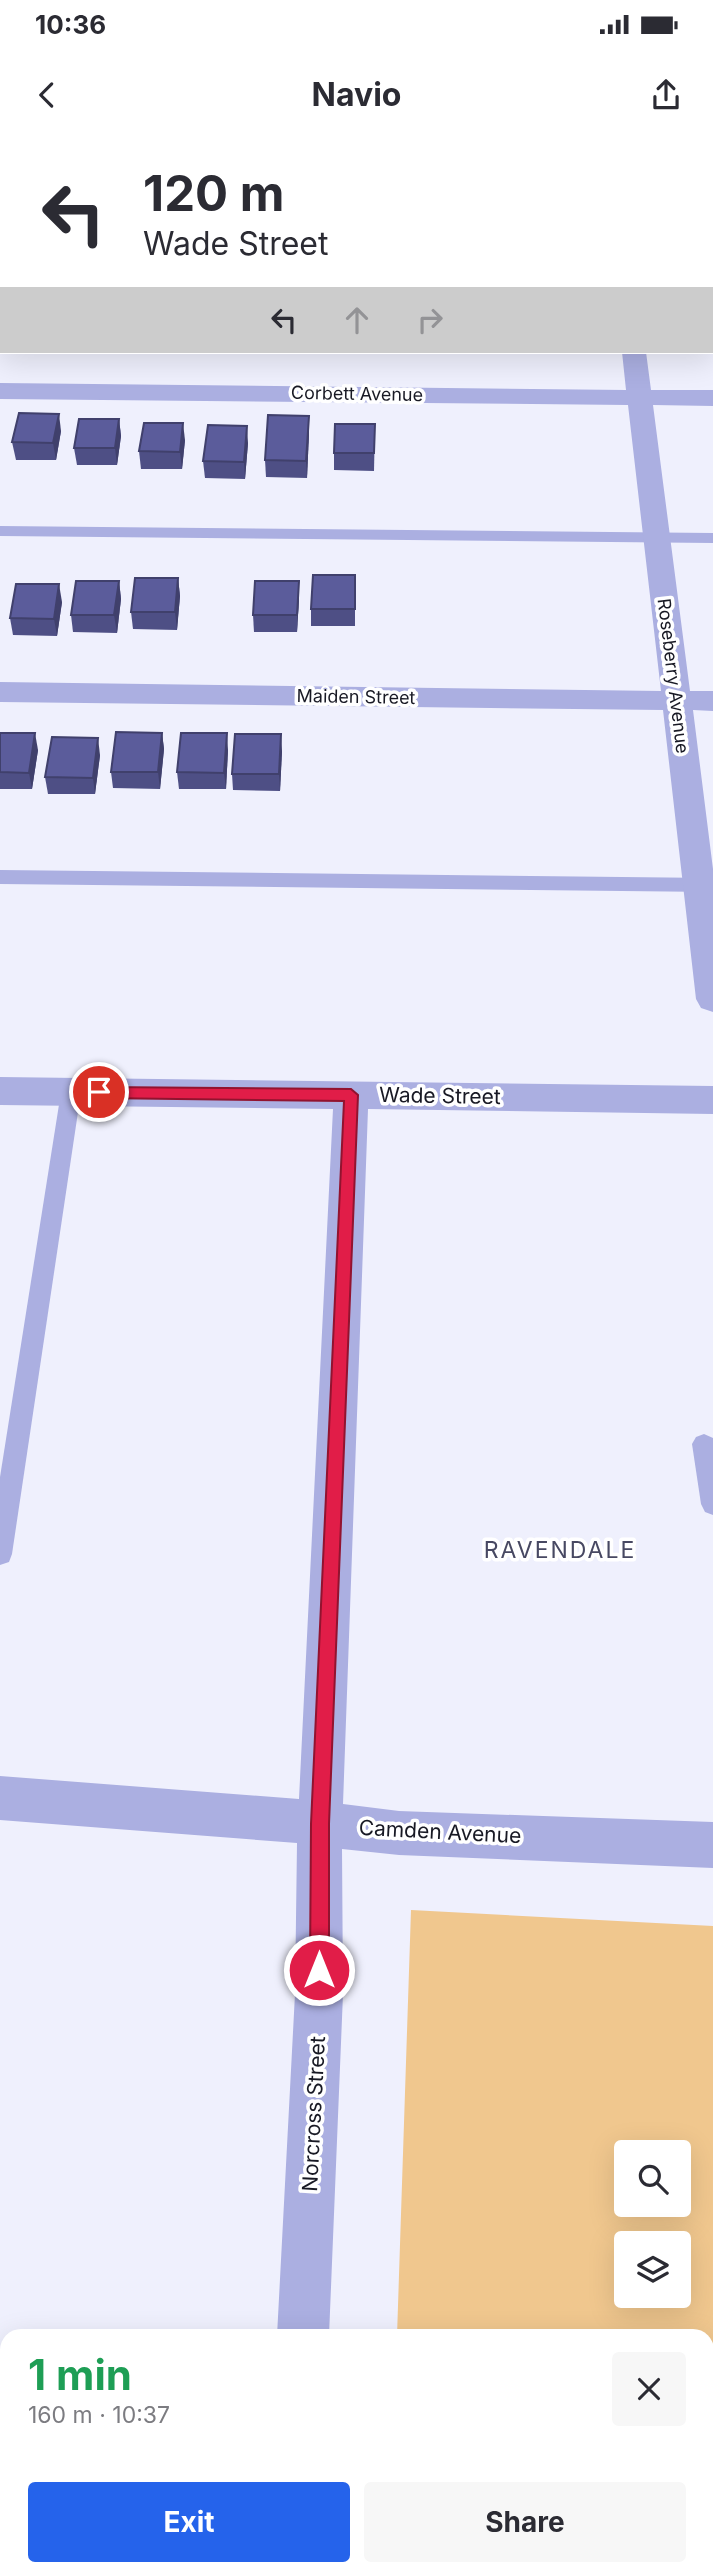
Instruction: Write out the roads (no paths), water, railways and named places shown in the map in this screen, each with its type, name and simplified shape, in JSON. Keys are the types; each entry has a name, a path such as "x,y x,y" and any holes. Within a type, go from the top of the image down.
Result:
{"street":[{"name":"Roseberry Avenue","path":"634,354 676,701 706,885 713,999"},
{"name":"Corbett Avenue","path":"0,391 713,398"},
{"name":"Maiden Street","path":"0,692 713,701"},
{"name":"Wade Street","path":"0,1091 713,1100"},
{"name":"Norcross Street","path":"303,2329 319,1994 320,1824 351,1095"},
{"name":"Camden Avenue","path":"0,1798 239,1814 399,1833 713,1845"}],"lane":[{"path":"0,531 713,538"},
{"path":"0,877 706,885"},
{"path":"0,1554 71,1092"},
{"path":"705,1444 713,1504"}],"district":[{"name":"RAVENDALE","path":"560,1550"}]}
